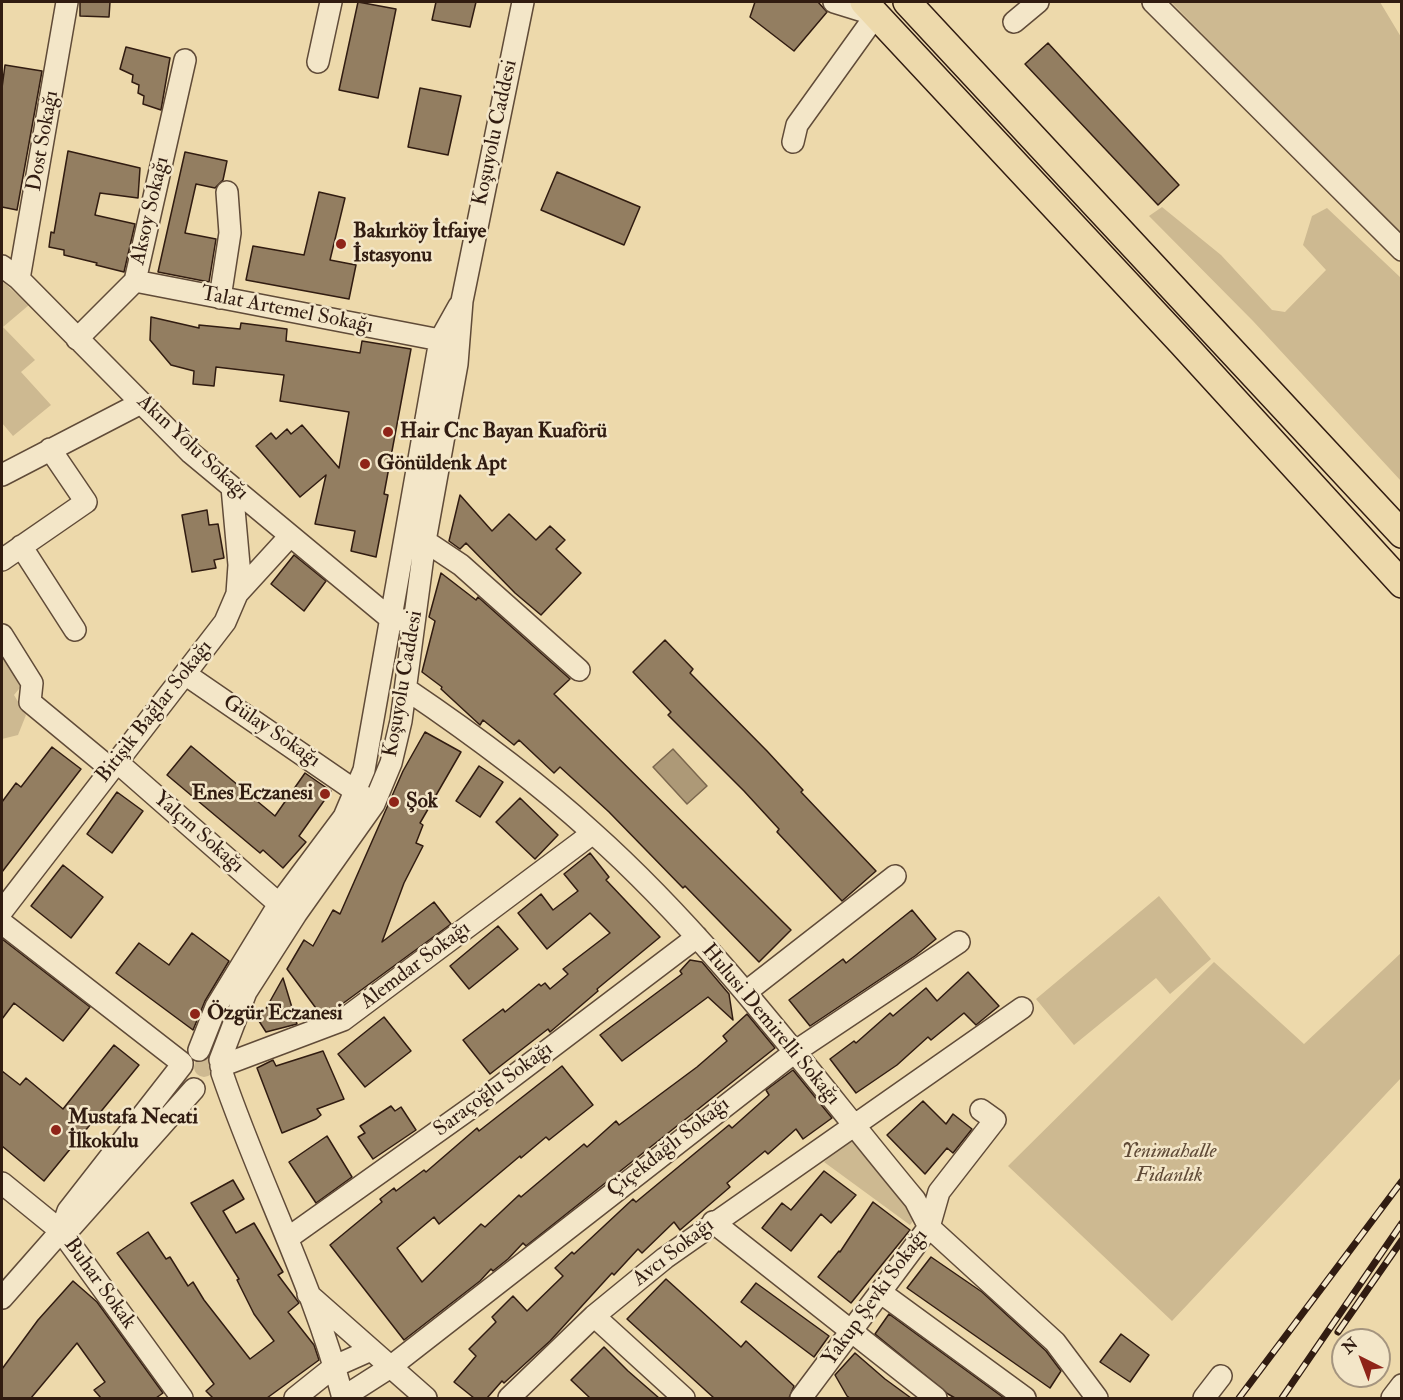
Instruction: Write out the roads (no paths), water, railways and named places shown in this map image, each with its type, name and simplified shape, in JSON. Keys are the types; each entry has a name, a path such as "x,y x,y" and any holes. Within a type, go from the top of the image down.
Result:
{"main road":[{"path":"907,2 1401,534"},
{"path":"870,8 1182,343 1401,584"}],"street":[{"name":"Dost Sokağı","path":"19,279 67,2"},
{"path":"318,62 331,2"},
{"name":"Koşuyolu Caddesi","path":"61,1231 68,1211 188,1059 216,1007 287,909 374,804 391,763 406,689 425,541 457,364 462,301 523,2"},
{"path":"793,142 797,125 870,8 834,2"},
{"path":"1014,22 1038,2"},
{"path":"1153,2 1401,250"},
{"name":"Aksoy Sokağı","path":"77,339 135,281 185,60"},
{"path":"220,298 230,233 227,192"},
{"name":"Akın Yolu Sokağı","path":"2,266 19,279 191,453 392,620"},
{"name":"Talat Artemel Sokağı","path":"135,281 440,340"},
{"name":"Koşuyolu Caddesi","path":"214,1075 246,993 287,909 344,817 364,770 374,726 440,340 462,301"},
{"path":"2,475 141,403"},
{"path":"2,560 86,502 50,449"},
{"name":"Bitişik Bağlar Sokağı","path":"2,911 225,622 237,594 239,565 232,487"},
{"path":"237,594 290,536"},
{"path":"425,541 461,565 579,670"},
{"path":"21,546 75,630"},
{"path":"392,620 416,620"},
{"name":"Yalçın Sokağı","path":"2,635 32,683 30,702 114,766 287,909"},
{"name":"Gülay Sokağı","path":"185,674 374,804"},
{"name":"Hulusi Demirelli Sokağı","path":"406,689 493,749 593,833 697,937 796,1051 853,1126 915,1200 929,1227 1055,1342 1097,1398"},
{"name":"Alemdar Sokağı","path":"214,1075 343,1020 593,833"},
{"path":"746,992 895,876"},
{"path":"2,923 188,1059"},
{"name":"Saraçoğlu Sokağı","path":"288,1238 482,1100 697,937"},
{"name":"Çiçekdağlı Sokağı","path":"343,1398 389,1368 796,1051 959,942"},
{"name":"Avcı Sokağı","path":"509,1398 594,1316 713,1222 1022,1008"},
{"path":"188,1059 212,1053 214,1075 288,1238 306,1293 335,1366 343,1398"},
{"path":"188,1059 182,1077 214,1075"},
{"path":"2,1298 61,1231 75,1224 214,1075"},
{"name":"Yakup Şevki Sokağı","path":"801,1398 929,1227 939,1192 995,1120 981,1110"},
{"name":"Buhar Sokak","path":"2,1183 61,1231 182,1398"},
{"path":"713,1222 936,1398"},
{"path":"880,1292 1025,1398"},
{"path":"306,1293 426,1398"},
{"path":"594,1316 684,1398"},
{"path":"295,1398 335,1366 371,1350"},
{"path":"1204,1398 1221,1376"},
{"path":"1392,1398 1401,1385"}],"railway":[{"path":"1239,1398 1402,1181"},
{"path":"1282,1398 1402,1223"},
{"path":"1341,1328 1402,1240"}],"place":[{"name":"Bakırköy İtfaiye İstasyonu","path":"341,244"},
{"name":"Hair Cnc Bayan Kuaförü","path":"388,432"},
{"name":"Gönüldenk Apt","path":"365,464"},
{"name":"Enes Eczanesi","path":"325,794"},
{"name":"Şok","path":"394,802"},
{"name":"Özgür Eczanesi","path":"195,1014"},
{"name":"Mustafa Necati İlkokulu","path":"56,1130"}],"park label":[{"name":"Yenimahalle Fidanlık","path":"1169,1164"}]}
